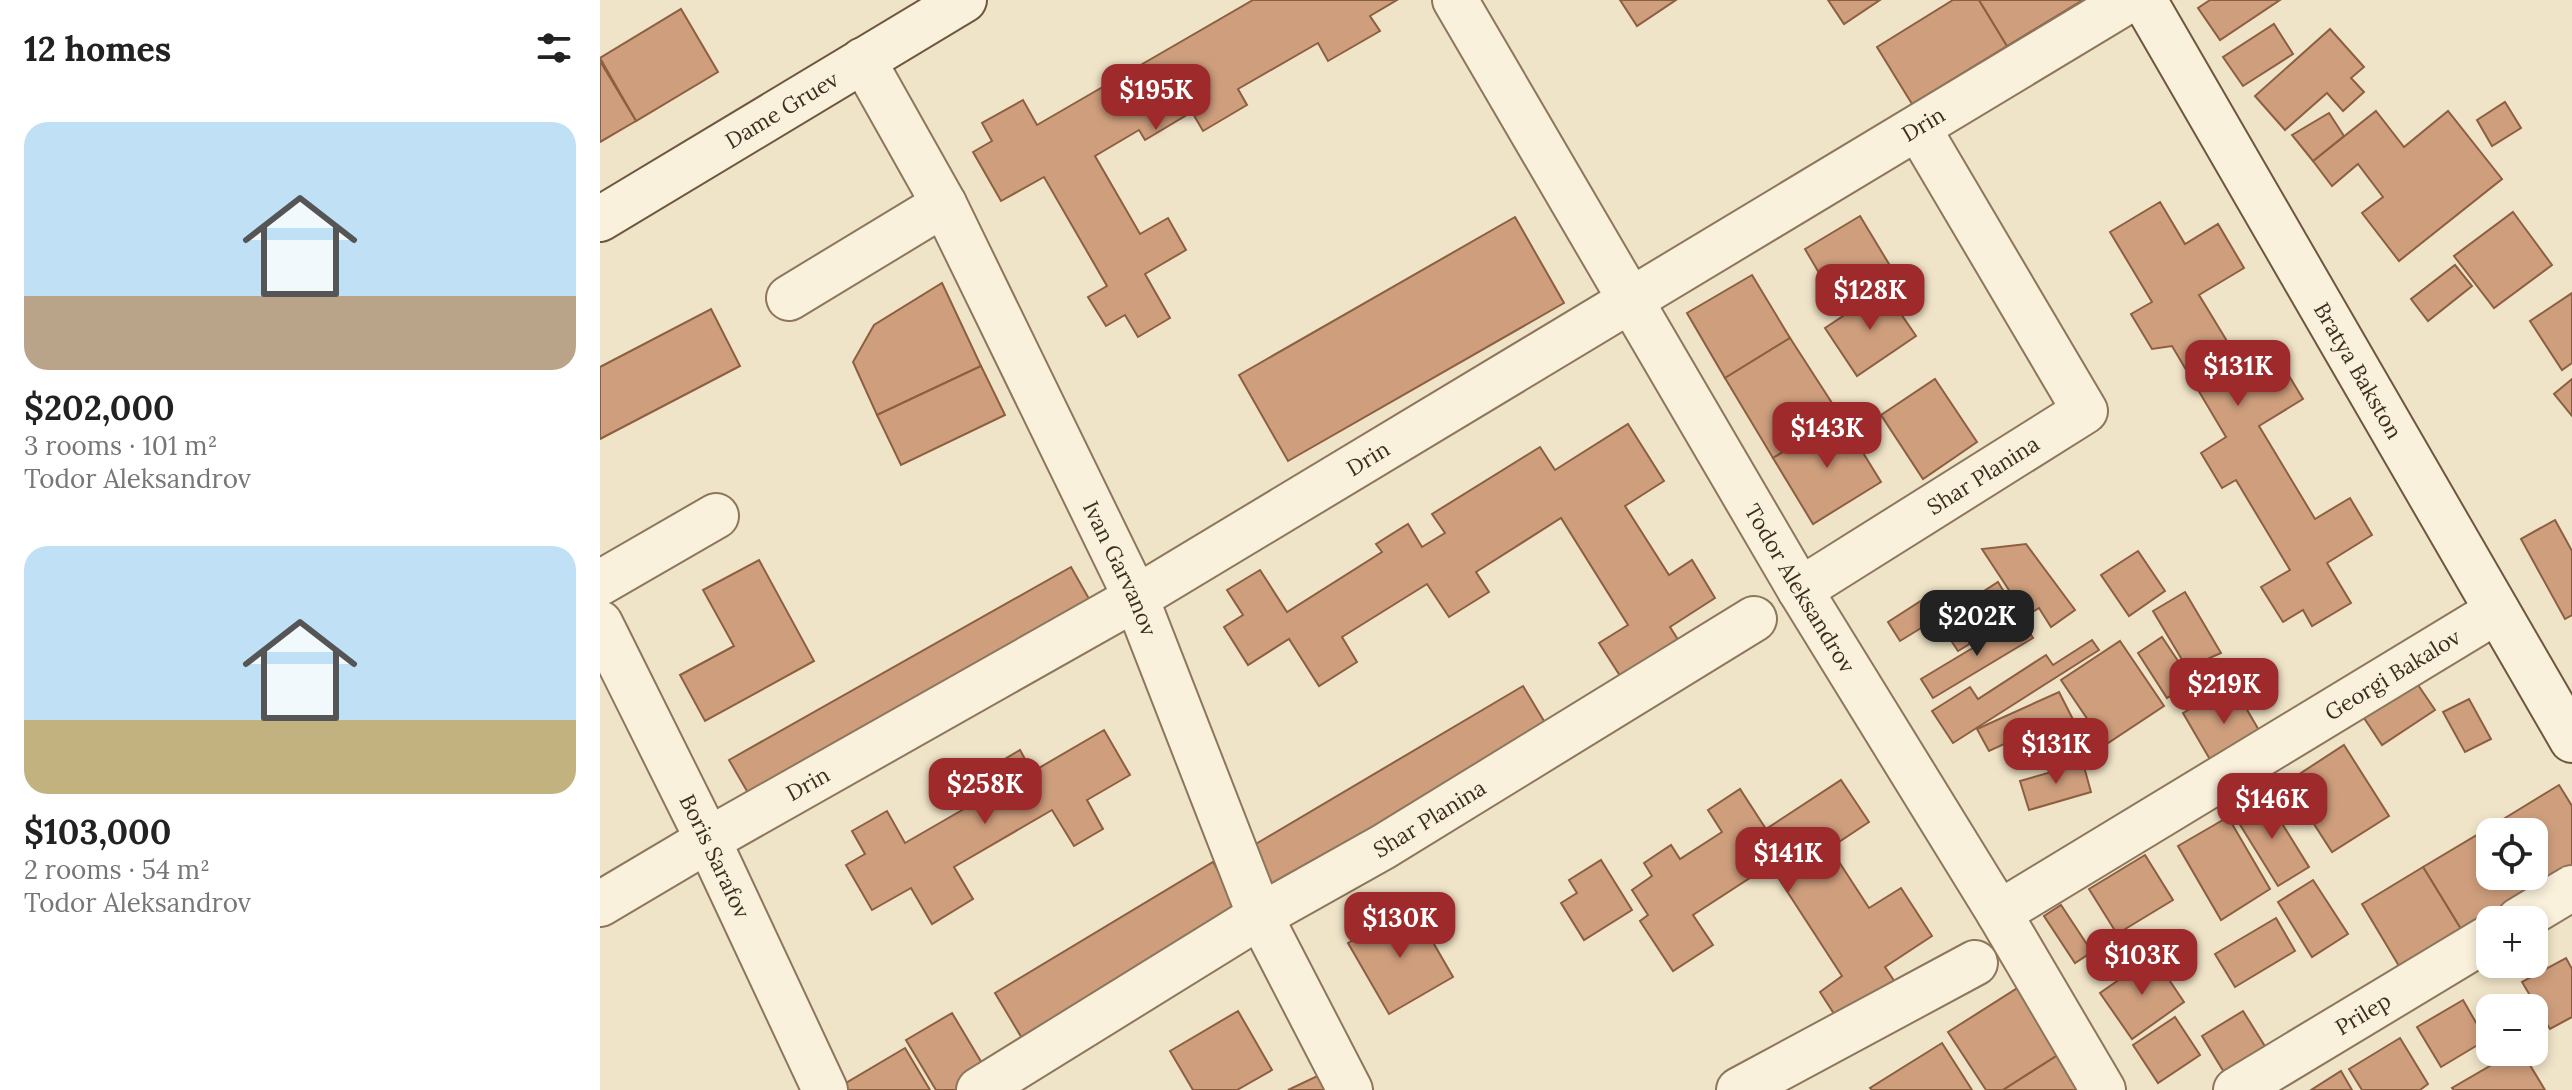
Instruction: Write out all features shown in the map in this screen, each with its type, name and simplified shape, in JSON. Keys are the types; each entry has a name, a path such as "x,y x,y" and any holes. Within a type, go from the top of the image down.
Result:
{"street":[{"name":"Dame Gruev","path":"600,219 964,0"},
{"name":"Todor Aleksandrov","path":"1455,0 1800,590 1999,913 2103,1090"},
{"name":"Drin","path":"600,904 1136,598 2129,0"},
{"name":"Bratya Bakston","path":"2144,0 2572,740"},
{"name":"Ivan Garvanov","path":"863,60 944,204 1136,598 1260,916 1350,1090"},
{"name":"Shar Planina","path":"1800,590 2085,411 1918,128"},
{"path":"789,298 944,204"},
{"path":"600,583 716,516"},
{"name":"Georgi Bakalov","path":"1999,913 2497,611"},
{"name":"Shar Planina","path":"979,1090 1260,916 1383,847 1754,619"},
{"name":"Boris Sarafov","path":"600,623 708,840 825,1090"},
{"path":"2542,906 2572,888"},
{"name":"Prilep","path":"2236,1090 2476,945"},
{"path":"1739,1090 1975,963"}],"building":[{"path":"1253,0 1397,0 1370,16 1380,31 1328,61 1318,43 1238,89 1247,105 1203,131 1192,112 1145,140 1139,130 1095,156 1140,234 1168,218 1186,250 1145,274 1170,318 1138,337 1125,315 1106,326 1088,297 1107,286 1044,177 1001,201 973,152 992,141 982,123 1023,100 1037,125"},
{"path":"1620,0 1676,0 1637,26"},
{"path":"1828,0 1880,0 1844,24"},
{"path":"1953,0 1979,0 2007,46 1912,104 1877,47"},
{"path":"1979,0 2083,0 2007,46"},
{"path":"2210,0 2280,0 2220,40 2198,8"},
{"path":"681,9 718,72 636,121 600,58"},
{"path":"2274,24 2293,54 2243,86 2223,57"},
{"path":"2330,29 2364,67 2351,78 2364,92 2343,111 2327,93 2285,130 2255,96"},
{"path":"600,61 636,121 600,142"},
{"path":"2505,102 2521,128 2492,146 2477,120"},
{"path":"2376,111 2404,147 2448,111 2502,179 2399,261 2362,213 2383,197 2358,164 2332,186 2313,161"},
{"path":"2329,113 2344,136 2313,161 2292,135"},
{"path":"2160,202 2185,244 2218,224 2244,268 2199,295 2247,374 2277,356 2303,399 2259,426 2315,519 2350,498 2372,535 2327,563 2351,603 2312,626 2303,610 2283,622 2261,587 2290,570 2236,480 2222,488 2201,453 2226,437 2172,346 2152,349 2131,314 2152,302 2110,232"},
{"path":"2513,212 2552,265 2494,308 2454,256"},
{"path":"1860,216 1892,269 1836,302 1805,249"},
{"path":"1515,217 1564,303 1288,461 1239,375"},
{"path":"2455,265 2472,286 2428,321 2411,299"},
{"path":"1752,275 1790,338 1725,378 1687,313"},
{"path":"942,283 981,366 877,415 853,362 874,325"},
{"path":"1884,289 1916,336 1857,376 1825,328"},
{"path":"2572,293 2572,363 2562,370 2530,321"},
{"path":"711,309 740,366 600,439 600,367"},
{"path":"1790,338 1841,417 1773,458 1725,378"},
{"path":"981,366 1005,415 901,465 877,415"},
{"path":"1935,379 1977,442 1923,479 1881,415"},
{"path":"2572,379 2572,416 2554,394"},
{"path":"1841,417 1881,482 1813,524 1773,458"},
{"path":"1628,424 1664,481 1625,506 1669,575 1692,560 1715,598 1670,627 1694,665 1626,685 1599,643 1628,625 1561,518 1476,572 1489,592 1449,617 1427,584 1342,637 1357,662 1319,686 1289,639 1248,665 1224,627 1243,615 1227,590 1260,570 1287,612 1382,552 1376,544 1408,524 1422,547 1445,533 1432,514 1540,447 1555,470"},
{"path":"2555,520 2572,551 2572,615 2565,619 2521,539"},
{"path":"2026,544 2075,610 2051,627 2039,608 2026,616 1982,549"},
{"path":"2138,551 2165,591 2129,616 2101,575"},
{"path":"759,560 814,661 705,721 680,675 734,646 703,590"},
{"path":"1071,567 1092,604 751,798 729,760"},
{"path":"1998,582 2018,615 1958,651 1938,621"},
{"path":"2185,592 2221,653 2187,668 2153,611"},
{"path":"1927,597 1939,617 1900,641 1888,622"},
{"path":"2021,619 2033,638 1933,698 1921,679"},
{"path":"2162,637 2192,682 2167,698 2138,653"},
{"path":"2092,640 2099,650 1953,743 1932,711 1970,687 1978,699 2046,655 2053,665"},
{"path":"2120,641 2164,706 2105,745 2061,680"},
{"path":"2414,679 2435,710 2382,745 2362,715"},
{"path":"2232,684 2264,739 2215,768 2183,713"},
{"path":"1523,686 1550,731 1277,894 1249,848"},
{"path":"2059,692 2083,739 2043,753 2039,728 1989,751 1977,729"},
{"path":"2469,699 2491,739 2465,752 2443,712"},
{"path":"1104,730 1130,775 1087,800 1103,829 1074,846 1052,810 954,867 973,899 932,924 911,888 872,910 846,865 865,854 852,831 887,811 905,843 995,791 983,772 1020,750 1032,772"},
{"path":"2344,745 2389,816 2332,852 2287,782"},
{"path":"2083,763 2091,792 2029,810 2020,781"},
{"path":"1841,780 1869,822 1830,848 1869,908 1901,888 1932,936 1885,967 1909,1003 1838,1020 1820,992 1842,976 1770,865 1693,915 1713,945 1673,971 1640,921 1648,915 1632,890 1652,876 1644,863 1671,845 1680,859 1722,832 1708,810 1740,789 1766,829"},
{"path":"2559,785 2572,806 2572,869 2548,883 2548,818 2505,818"},
{"path":"2265,796 2309,867 2278,886 2234,815"},
{"path":"2228,817 2270,889 2221,920 2178,846"},
{"path":"2476,836 2476,890 2523,890 2527,896 2510,906 2476,906 2476,927 2464,934 2423,867"},
{"path":"2145,855 2173,900 2117,934 2089,889"},
{"path":"1601,860 1632,910 1584,940 1561,903 1577,893 1569,880"},
{"path":"1213,862 1244,915 1026,1045 995,993"},
{"path":"2423,867 2464,934 2402,971 2362,904"},
{"path":"2313,880 2348,934 2312,957 2278,902"},
{"path":"2523,890 2537,890 2527,896"},
{"path":"2061,905 2092,952 2075,963 2044,916"},
{"path":"1412,906 1453,977 1389,1014 1348,943"},
{"path":"2276,918 2295,951 2235,987 2215,954"},
{"path":"2153,956 2184,1002 2132,1039 2100,993"},
{"path":"2566,958 2572,969 2572,1017 2550,1029 2548,994 2529,994 2522,982 2529,978 2548,978 2548,968"},
{"path":"2027,982 2069,1048 2003,1090 1986,1090 1948,1032"},
{"path":"2463,1000 2476,1023 2476,1046 2441,1067 2417,1027"},
{"path":"1238,1011 1272,1070 1237,1090 1193,1090 1170,1051"},
{"path":"2243,1011 2271,1056 2230,1082 2202,1036"},
{"path":"952,1013 989,1075 965,1090 936,1090 906,1040"},
{"path":"2175,1017 2200,1055 2158,1083 2133,1045"},
{"path":"2400,1038 2428,1084 2420,1090 2362,1090 2349,1069"},
{"path":"1942,1043 1972,1090 1870,1088"},
{"path":"905,1048 930,1090 834,1090"},
{"path":"2069,1048 2096,1090 2003,1090"},
{"path":"2490,1066 2530,1066 2545,1090 2454,1090 2452,1088"},
{"path":"1330,1070 1339,1090 1288,1090"},
{"path":"2341,1071 2352,1090 2311,1090"}]}
